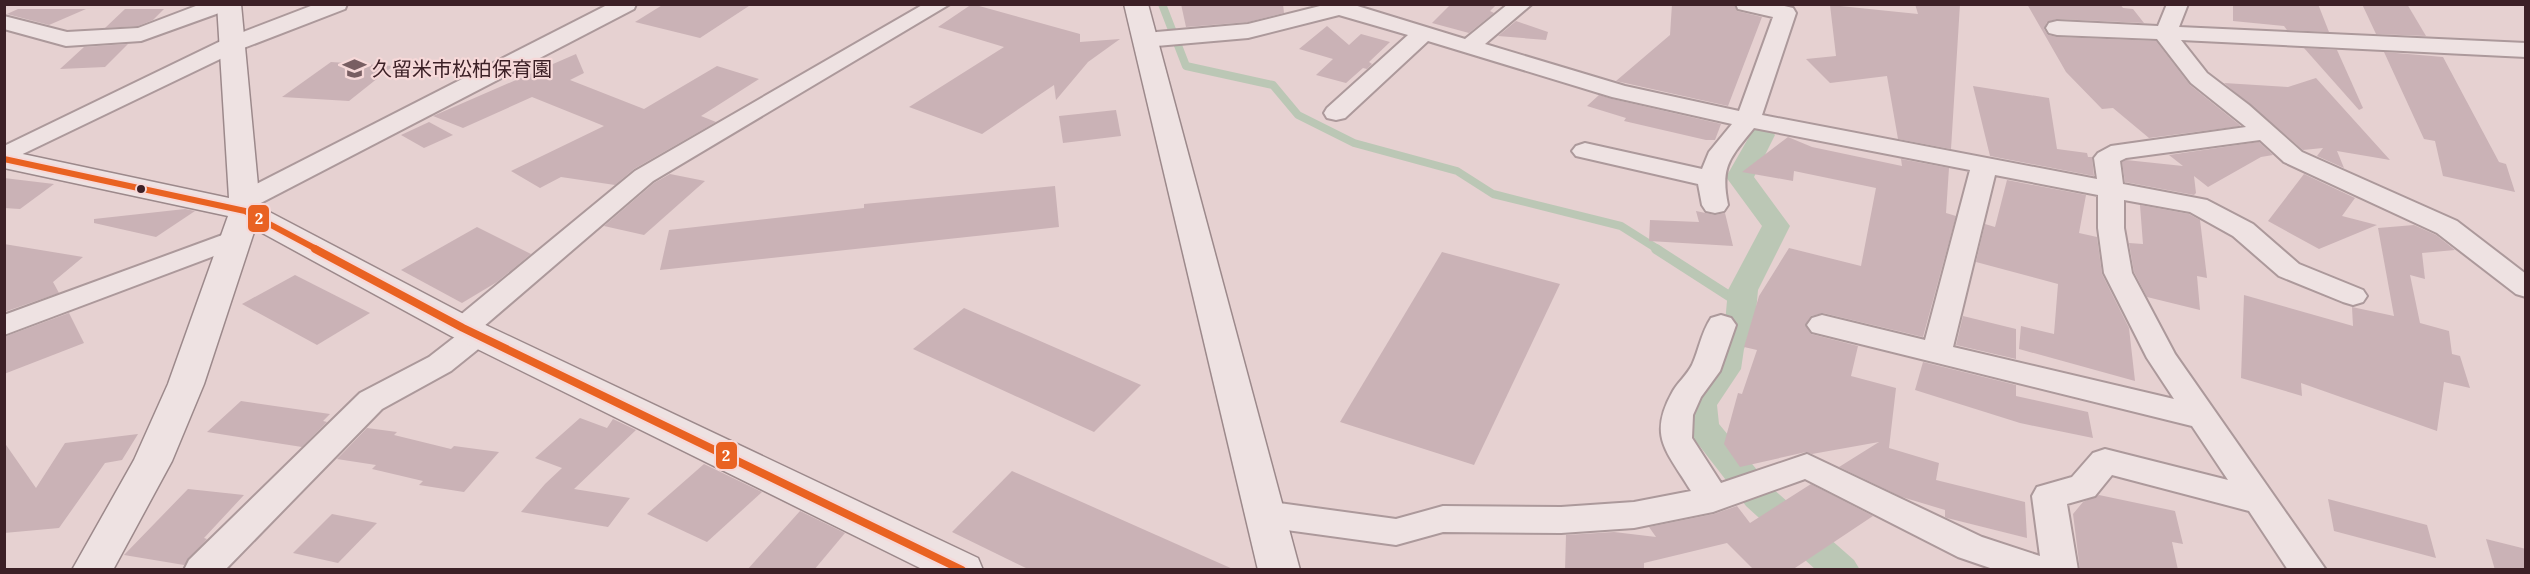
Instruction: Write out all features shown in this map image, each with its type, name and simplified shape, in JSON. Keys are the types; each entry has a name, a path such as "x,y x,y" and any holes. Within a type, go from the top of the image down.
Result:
{"street":[{"path":"4,22 66,39 141,34 222,4"},
{"path":"92,570 153,461 186,384 242,217 229,4"},
{"path":"4,157 233,44 337,4"},
{"path":"202,570 371,401 440,364 470,332 644,176 940,4"},
{"path":"1136,4 1279,570"},
{"path":"1471,45 1522,4"},
{"path":"1715,205 1710,179 1722,152 1748,120 1785,13 1746,4"},
{"path":"2165,35 2178,4"},
{"path":"4,326 242,217 624,5"},
{"path":"1145,40 1248,31 1340,8 1471,45 1620,92 1984,167 2111,192 2198,206 2243,230 2289,270 2353,296"},
{"path":"2057,28 2165,35 2526,50"},
{"path":"1335,113 1425,32"},
{"path":"2165,35 2199,78 2293,157 2446,227 2526,288"},
{"path":"2266,132 2120,151 2107,158 2111,192 2111,228 2118,273 2162,358 2308,570"},
{"path":"1585,151 1710,179"},
{"path":"4,157 242,217 470,332 963,570"},
{"path":"1936,354 1984,167"},
{"path":"1713,499 1676,439 1677,415 1687,393 1705,371 1721,325"},
{"path":"1822,325 2205,418"},
{"path":"2060,570 2049,496 2083,487 2105,461 2261,501"},
{"path":"1264,514 1396,532 1443,519 1561,520 1634,514 1713,499 1807,466 1970,547 2039,570"}],"building":[{"path":"664,4 752,4 700,38 635,22"},
{"path":"972,4 1080,34 1080,42 1120,39 1088,62 1056,100 1054,85 982,134 909,107 1004,47 938,27"},
{"path":"1181,4 1283,4 1284,13 1248,22 1186,27"},
{"path":"1451,4 1497,4 1490,11 1494,13 1469,33 1432,23"},
{"path":"1672,4 1734,4 1737,11 1762,17 1728,106 1616,81 1670,35"},
{"path":"1915,4 1960,4 1951,149 1898,139 1887,76 1830,83 1806,59 1836,56 1830,5 1918,14"},
{"path":"2027,4 2120,4 2123,8 2133,9 2144,23 2057,19 2047,22 2044,29 2048,35 2057,37 2156,41 2190,85 2241,126 2149,138 2113,108 2102,109 2066,72"},
{"path":"2233,4 2318,4 2329,32 2287,30 2284,26 2233,21"},
{"path":"2362,4 2407,4 2426,36 2376,34"},
{"path":"18,9 86,9 49,25 7,14"},
{"path":"125,9 164,9 153,20 138,26 105,28"},
{"path":"1516,21 1548,32 1546,40 1498,36"},
{"path":"1327,26 1349,45 1361,34 1390,42 1369,62 1372,64 1367,69 1363,68 1346,83 1316,75 1333,59 1299,49"},
{"path":"128,44 105,67 60,69 84,47"},
{"path":"2304,48 2337,50 2363,108 2359,110"},
{"path":"2384,52 2443,57 2499,162 2506,164 2515,192 2443,176 2435,141 2424,139"},
{"path":"576,54 584,73 570,80 644,109 717,66 759,79 701,116 716,122 634,169 615,185 561,177 540,188 511,171 604,126 532,97 463,128 433,116"},
{"path":"331,62 393,66 349,101 282,97"},
{"path":"2316,78 2390,160 2337,151 2344,168 2317,156 2323,148 2303,150 2224,83 2288,87"},
{"path":"1973,86 2049,98 2057,149 2087,153 2088,157 2092,157 2094,176 1990,156"},
{"path":"1599,95 1721,124 1715,140 1706,140 1624,121 1626,118 1587,106"},
{"path":"1116,110 1121,136 1063,143 1059,116"},
{"path":"429,122 453,135 424,148 401,135"},
{"path":"1788,137 1812,147 1902,166 1901,159 1949,168 1946,213 1956,216 1923,337 1823,313 1811,316 1805,325 1811,334 1858,346 1851,376 1896,388 1889,448 1939,463 1936,480 2025,502 2027,538 1947,518 1945,510 1902,497 1839,467 1879,442 1812,454 1806,452 1740,467 1724,444 1738,393 1742,394 1757,350 1744,347 1759,296 1789,248 1861,266 1876,188 1794,171 1793,181 1742,172"},
{"path":"2259,142 2273,155 2261,157 2208,187 2194,176 2196,193 2194,195 2125,182 2122,162 2126,160 2183,166 2169,155"},
{"path":"670,174 705,181 644,235 604,226 654,183"},
{"path":"2304,174 2355,198 2342,216 2377,225 2319,249 2268,221"},
{"path":"4,178 54,184 20,209 4,208"},
{"path":"2007,180 2086,195 2079,233 2097,237 2102,274 2129,328 2135,381 2019,349 2021,326 2054,334 2058,284 1976,262 1985,224 1995,227"},
{"path":"1055,186 1059,227 660,270 669,230 864,208 864,204"},
{"path":"2140,205 2189,214 2200,220 2207,278 2197,276 2200,310 2147,297 2134,272 2129,243 2143,244"},
{"path":"185,209 195,211 156,237 94,223 94,219"},
{"path":"1696,211 1715,215 1725,213 1733,246 1649,241 1650,220 1699,222"},
{"path":"2414,225 2436,235 2455,250 2422,253 2425,279 2410,275 2420,323 2449,331 2452,354 2460,356 2470,388 2444,382 2437,431 2301,383 2302,396 2241,378 2244,295 2353,326 2352,307 2394,316 2378,228"},
{"path":"477,227 531,254 497,282 462,303 401,270"},
{"path":"4,244 83,257 53,282 59,293 4,312"},
{"path":"1442,252 1560,284 1474,465 1340,422"},
{"path":"295,275 370,313 317,345 242,304"},
{"path":"964,308 1141,385 1094,432 913,349"},
{"path":"69,313 84,343 4,374 4,337"},
{"path":"1963,316 2016,329 2016,359 1956,345"},
{"path":"1923,362 2016,385 2016,396 2088,412 2093,438 2020,423 1915,390"},
{"path":"241,401 330,414 323,421 327,422 302,447 207,432"},
{"path":"580,418 607,428 613,419 636,430 574,489 630,498 608,527 521,512 562,468 535,458"},
{"path":"367,428 397,432 394,435 451,449 454,446 499,452 464,492 419,485 423,481 372,469 376,465 337,459"},
{"path":"138,434 122,460 105,463 59,528 4,533 4,442 36,488 65,443"},
{"path":"704,464 762,492 707,542 647,514"},
{"path":"1012,471 1235,570 1030,570 952,532"},
{"path":"1811,484 1873,516 1792,570 1754,570 1727,543 1644,563 1644,570 1565,570 1566,535 1614,532 1656,537 1649,527 1714,514 1737,506 1750,523"},
{"path":"188,489 244,495 204,538 207,539 184,565 124,555"},
{"path":"2099,495 2175,511 2183,544 2172,542 2178,570 2080,570 2073,514 2083,502"},
{"path":"2328,499 2427,525 2436,558 2334,531"},
{"path":"800,511 845,533 814,570 747,570"},
{"path":"332,514 377,523 338,563 293,553"},
{"path":"2486,539 2526,549 2526,570 2495,570"}],"waterway":[{"path":"1162,4 1186,66 1273,85 1298,115 1354,143 1457,171 1493,194 1621,226 1659,250"},
{"path":"1762,135 1740,177 1776,226 1743,290 1740,323 1728,349 1725,369 1700,404 1703,427 1759,497 1841,570"},
{"path":"1656,249 1740,303"}],"transit line":[{"name":"2","path":"4,159 245,211 463,328 962,570"}],"place":[{"name":"久留米市松柏保育園","path":"354,68"}]}
